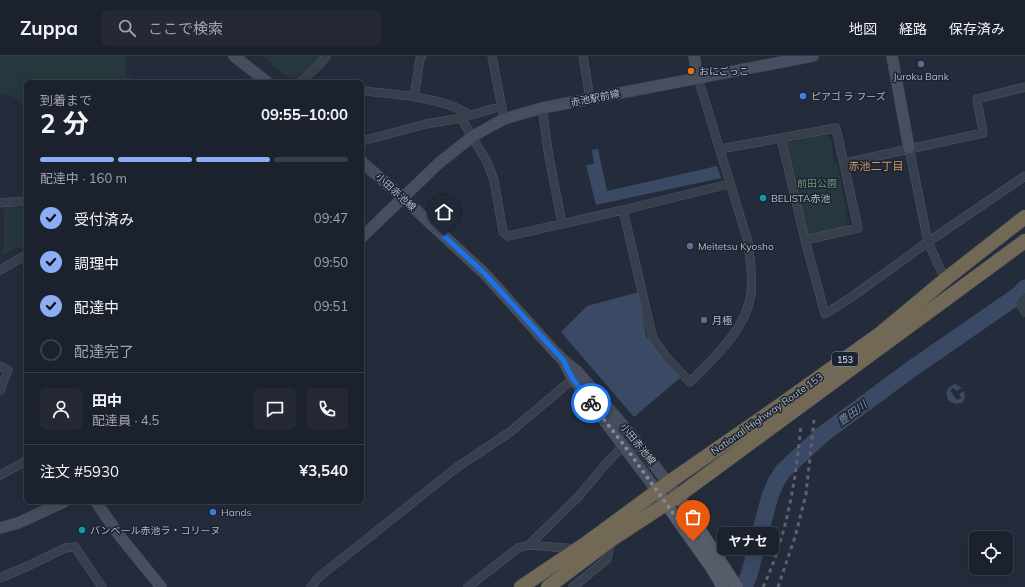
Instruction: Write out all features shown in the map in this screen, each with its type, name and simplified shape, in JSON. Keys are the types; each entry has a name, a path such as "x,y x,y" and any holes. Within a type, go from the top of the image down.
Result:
{"highway":[{"name":"National Highway Route 153","path":"521,587 881,333 946,278 1025,217"},
{"name":"National Highway Route 153","path":"548,587 611,540 672,499 1025,241"}],"main road":[{"path":"663,487 716,563 737,587"},
{"path":"716,563 723,587"}],"street":[{"path":"234,56 265,80"},
{"path":"302,80 320,64 326,56"},
{"path":"414,97 420,58 422,56"},
{"path":"492,56 504,119"},
{"path":"582,56 590,99"},
{"path":"623,210 653,339 667,358 690,382 724,348 737,329 747,308 751,295 752,269 748,242 729,184 698,78 694,56"},
{"name":"赤池駅前線","path":"364,235 439,163 473,136 504,119 542,108 813,56"},
{"path":"892,56 928,242 941,271 946,278"},
{"path":"845,163 983,133 977,99 1025,87"},
{"path":"364,91 414,97 459,108 465,116 494,180 503,232 508,236 729,184"},
{"path":"364,140 502,106"},
{"path":"542,108 549,156 562,223"},
{"path":"720,149 836,128 845,163 858,228 805,240"},
{"path":"781,138 824,314 853,296 928,242 1025,176"},
{"name":"小田赤池線","path":"364,164 485,274 563,360 578,372 632,436 663,487"},
{"path":"0,203 24,201"},
{"path":"0,270 24,256"},
{"path":"1025,297 1020,303 1025,312"},
{"name":"小田赤池線","path":"563,360 573,379 624,445 663,487"},
{"path":"0,366 8,370 0,391"},
{"path":"311,587 319,577 456,468 510,432 573,379"},
{"path":"529,545 580,495 624,445"},
{"path":"0,475 24,462"},
{"path":"0,528 18,523 60,504"},
{"path":"97,504 119,535 161,587"},
{"path":"573,587 607,559 611,540"},
{"path":"468,587 518,548 529,545 577,548"},
{"path":"0,578 70,546 74,547 102,587"}],"green space":[{"path":"0,56 126,56 126,76 131,77 131,80 24,80 24,106 13,97 0,94"},
{"path":"263,56 322,56 317,62 294,79 285,76"},
{"name":"前田公園","path":"825,135 831,139 834,163 838,164 848,224 845,228 809,235 805,233 785,148 786,143"},
{"path":"9,207 24,208 24,246 0,255 4,247 4,210"}],"water":[{"path":"598,149 607,191 717,166 721,178 596,205 586,165 594,164 592,150"},
{"path":"639,292 646,336 680,378 634,417 561,332 587,306"},
{"path":"955,384 962,388 956,391 954,388 950,390 957,400 961,398 959,394 964,391 965,397 963,402 957,404 950,402 947,397 948,389"}],"waterway":[{"name":"豊田川","path":"744,587 749,575 770,496 783,471 822,435 910,370 1020,294 1025,288"}],"railway":[{"path":"778,587 795,537 806,494 814,420"},
{"path":"763,587 778,548 789,507 801,424"}],"way so far":[{"path":"591,403 667,503 693,541"}],"place":[{"name":"Juroku Bank","path":"921,64"},
{"name":"おにごっこ","path":"691,71"},
{"name":"ピアゴ ラ フーズ","path":"803,96"},
{"name":"BELISTA赤池","path":"763,198"},
{"name":"Meitetsu Kyosho","path":"690,246"},
{"name":"月極","path":"704,320"},
{"name":"Hands","path":"213,512"},
{"name":"バンベール赤池ラ・コリーヌ","path":"82,530"},
{"name":"ヤナセ","path":"693,541"}],"district":[{"name":"赤池二丁目","path":"876,166"}],"route":[{"path":"444,236 485,274 563,360 573,379 591,403"}]}
